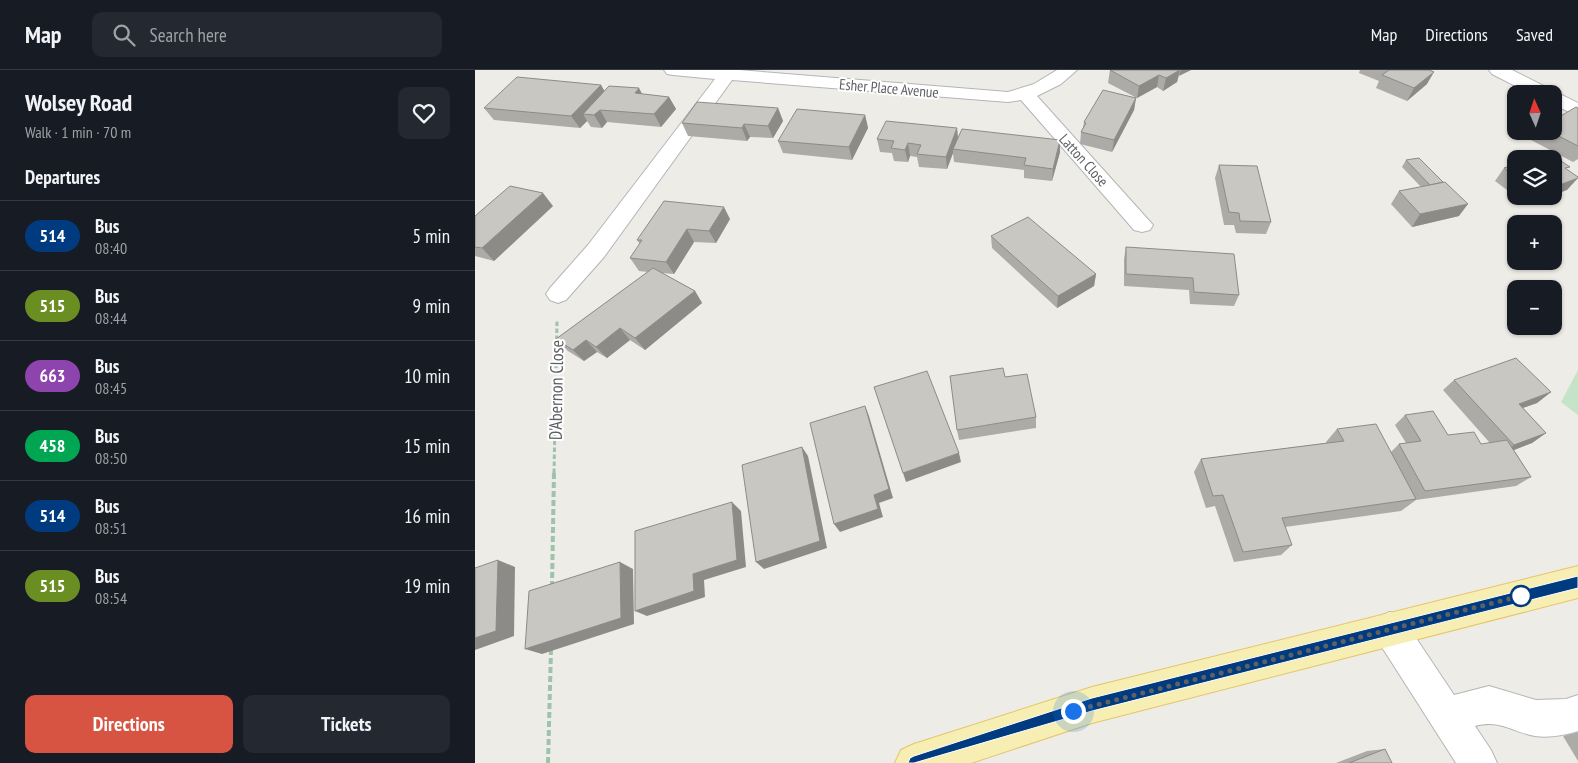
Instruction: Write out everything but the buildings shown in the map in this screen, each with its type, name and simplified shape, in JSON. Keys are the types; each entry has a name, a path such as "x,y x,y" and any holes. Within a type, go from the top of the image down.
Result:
{"main road":[{"path":"914,763 1092,705 1578,582"}],"street":[{"name":"Esher Place Avenue","path":"673,70 989,97 1026,95 1056,80 1068,70"},
{"path":"1498,70 1528,85"},
{"path":"558,294 596,251 727,75"},
{"name":"Latton Close","path":"1026,95 1142,225"},
{"path":"1563,102 1578,110"},
{"path":"1390,629 1478,763"},
{"path":"1447,715 1489,704 1536,718 1565,717 1578,713"}],"path":[{"name":"D'Abernon Close","path":"552,593 558,294"},
{"path":"548,763 551,643"}],"green space":[{"path":"1578,370 1578,415 1561,402"}],"bus line":[{"name":"514","path":"914,763 1092,705 1578,582"}],"route":[{"path":"1073,711 1524,595 1521,596"}]}
